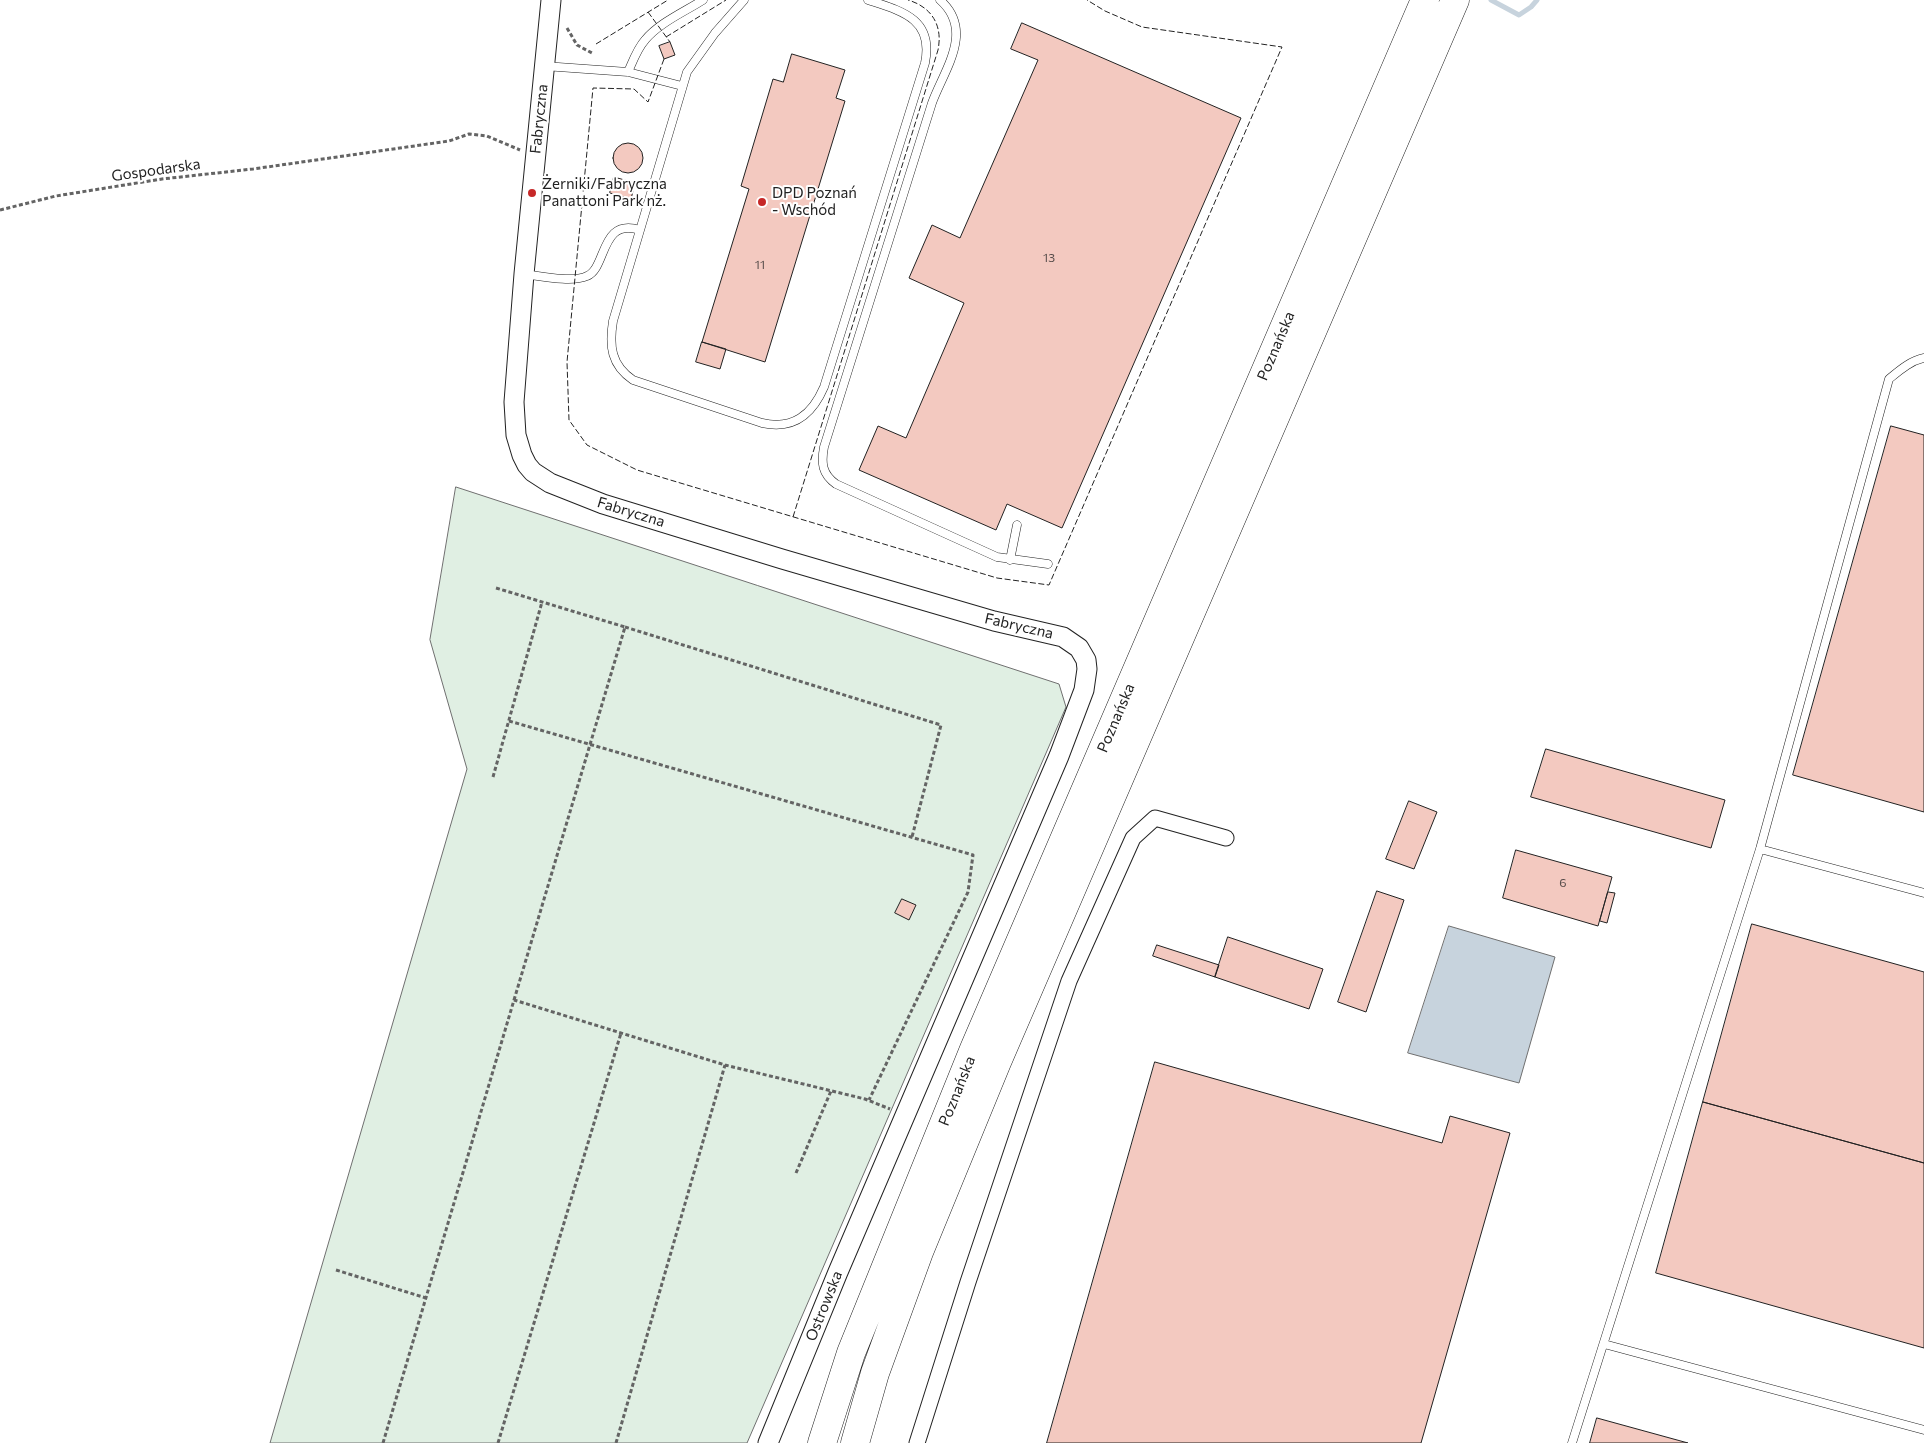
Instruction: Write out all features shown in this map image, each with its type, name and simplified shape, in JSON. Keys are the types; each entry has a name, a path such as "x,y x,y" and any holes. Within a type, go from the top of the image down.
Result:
{"highway":[{"name":"Poznańska","path":"822,1443 851,1353 974,1049 1425,0"},
{"name":"Poznańska","path":"855,1443 875,1373 919,1252 997,1062 1454,0"}],"street":[{"name":"Fabryczna","path":"551,0 524,274 514,402 514,421 518,445 527,465 533,472 561,488 622,509 994,621 1063,637 1078,648 1086,660 1087,669 1084,690 1059,756 905,1115"},
{"path":"917,1443 971,1273 1069,981 1133,838 1155,818 1226,838"},
{"name":"Ostrowska","path":"768,1443 905,1115"}],"lane":[{"path":"628,72 645,40 659,28 703,0"},
{"path":"744,0 696,57 687,72 611,332 612,356 624,374 643,385 772,425 798,420 811,409 824,387 927,54 925,36 917,22 901,11 868,0"},
{"path":"940,0 954,21 956,32 955,49 932,102 824,447 822,463 827,476 836,484 988,554 1010,560 1048,564"},
{"path":"544,66 628,72 682,86"},
{"path":"524,274 574,279 587,276 593,271 604,247 614,235 625,228 640,230"},
{"path":"1572,1443 1760,849 1889,379 1903,367 1924,358"},
{"path":"1010,560 1017,525"},
{"path":"1760,849 1924,893"},
{"path":"1604,1344 1924,1430"}],"path":[{"path":"568,19 567,29 577,45 592,53"},
{"name":"Gospodarska","path":"0,210 76,193 162,179 450,141 469,134 487,136 528,153 536,154"},
{"path":"496,588 942,725 912,837"},
{"path":"493,777 542,602"},
{"path":"383,1443 625,627"},
{"path":"509,721 973,855 968,892 869,1100"},
{"path":"514,1000 726,1065 869,1100 905,1115"},
{"path":"498,1443 622,1033"},
{"path":"616,1443 726,1065"},
{"path":"796,1173 831,1091"},
{"path":"336,1270 426,1298"}],"green space":[{"path":"456,487 1059,684 1066,707 747,1443 270,1443 467,769 430,640"}],"shaded area":[{"path":"1449,926 1555,957 1519,1083 1408,1053"}],"building":[{"path":"1022,23 1241,118 1062,528 1007,504 996,530 859,470 878,426 906,438 964,303 909,278 932,225 960,238 1038,60 1011,49"},
{"path":"670,42 675,55 664,59 659,46"},
{"path":"792,54 845,70 836,98 845,101 765,362 702,342 749,189 741,186 773,79 783,82"},
{"path":"628,143 639,147 643,158 639,169 628,173 617,169 613,158 617,147"},
{"path":"614,177 635,183 631,199 610,193"},
{"path":"702,342 726,349 720,369 696,362"},
{"path":"1891,426 1924,435 1924,812 1793,775"},
{"path":"1546,749 1725,800 1711,848 1531,797"},
{"path":"1409,801 1437,812 1414,869 1386,859"},
{"path":"1516,850 1612,877 1598,926 1503,898"},
{"path":"1377,891 1404,900 1366,1012 1338,1002"},
{"path":"1608,892 1615,893 1607,923 1600,921"},
{"path":"902,899 916,905 909,920 895,913"},
{"path":"1752,924 1924,972 1924,1163 1703,1102"},
{"path":"1228,937 1323,969 1309,1009 1215,977"},
{"path":"1157,945 1219,965 1215,977 1153,956"},
{"path":"1155,1062 1442,1143 1450,1116 1510,1133 1421,1443 1047,1443"},
{"path":"1703,1102 1924,1163 1924,1348 1656,1273"},
{"path":"1597,1418 1688,1443 1590,1443"}],"waterway":[{"path":"1491,0 1519,15 1531,7 1537,0"}],"fence":[{"path":"596,44 668,0"},
{"path":"666,37 726,0"},
{"path":"793,517 938,50 939,33 934,19 924,7 908,0"},
{"path":"664,59 648,102 634,89 593,88 567,362 569,420 587,445 637,470 997,578 1049,585 1282,47 1142,27 1105,11 1087,0"},
{"path":"648,12 670,42"}],"place":[{"name":"Żerniki/Fabryczna Panattoni Park nż.","path":"532,193"},
{"name":"DPD Poznań - Wschód","path":"762,202"}]}
